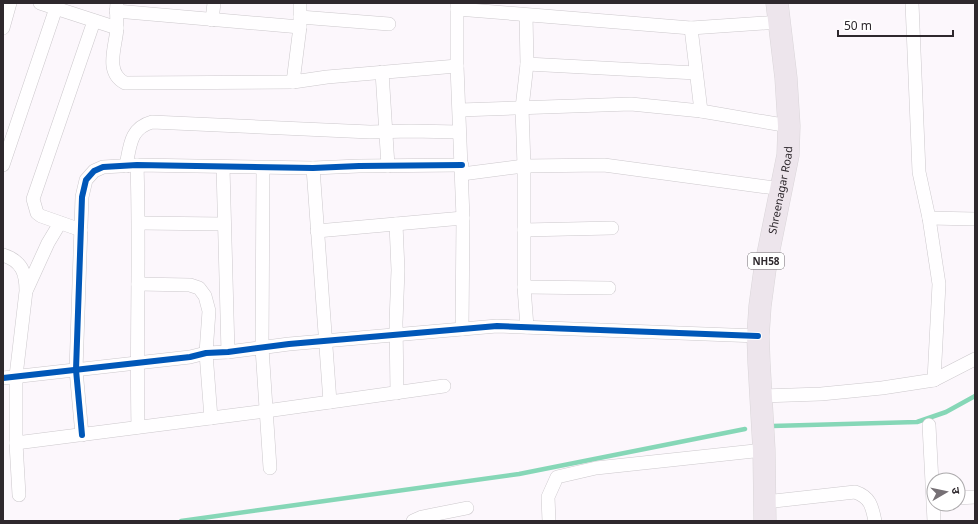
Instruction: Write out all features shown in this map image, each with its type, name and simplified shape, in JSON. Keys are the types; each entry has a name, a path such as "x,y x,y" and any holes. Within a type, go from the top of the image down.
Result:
{"highway":[{"name":"Shreenagar Road","path":"765,511 764,450 758,336 765,269 788,155 789,126 786,78 778,13"}],"street":[{"path":"3,28 10,3"},
{"path":"40,3 117,28"},
{"path":"212,20 214,3"},
{"path":"293,82 300,22 300,3"},
{"path":"912,3 919,172 929,218 939,284 934,380"},
{"path":"462,329 463,218 462,169 459,132 460,110 457,66 457,6 526,14 691,28 778,13"},
{"path":"389,24 212,20 116,7 117,28 112,63 115,73 120,80 125,83 293,82 327,77 457,66"},
{"path":"3,165 56,8"},
{"path":"526,14 527,64 522,108 524,166 524,287 527,327"},
{"path":"81,230 41,216 37,213 33,199 94,21"},
{"path":"691,28 701,111"},
{"path":"527,64 696,73"},
{"path":"382,72 388,166"},
{"path":"460,110 630,104 701,111 789,126"},
{"path":"138,427 137,363 139,223 130,143 137,131 144,124 152,122 370,132 459,132"},
{"path":"82,435 76,370 82,197 86,180 94,171 103,167 132,165 263,168 388,166 462,169 524,166 604,165 782,189"},
{"path":"223,167 228,352"},
{"path":"263,168 262,348 270,468"},
{"path":"313,168 330,402"},
{"path":"317,231 463,218"},
{"path":"929,218 975,219"},
{"path":"26,291 48,243 60,223"},
{"path":"139,223 224,224"},
{"path":"396,224 398,270 396,335 397,393"},
{"path":"524,230 612,228"},
{"path":"3,255 10,257 21,266 26,279 26,291 16,376 16,443 19,496"},
{"path":"138,284 190,284 199,288 205,296 209,311 206,353 212,418"},
{"path":"524,287 609,288"},
{"path":"3,378 190,357 206,353 496,326 758,336"},
{"path":"760,396 821,394 882,388 934,380 975,359"},
{"path":"16,443 266,411 444,386"},
{"path":"929,425 932,472"},
{"path":"549,521 548,497 558,477 596,468 764,450"},
{"path":"765,511 855,492 862,494 868,500 875,521"},
{"path":"413,521 422,517 467,508"}],"waterway":[{"path":"772,426 917,422 946,412 975,396"},
{"path":"181,521 519,474 745,429"}],"cycle path":[{"path":"82,435 76,370 82,197 86,180 94,171 103,167 137,165 313,168 462,165"},
{"path":"3,378 190,357 206,353 228,352 289,344 497,326 758,336"}]}
